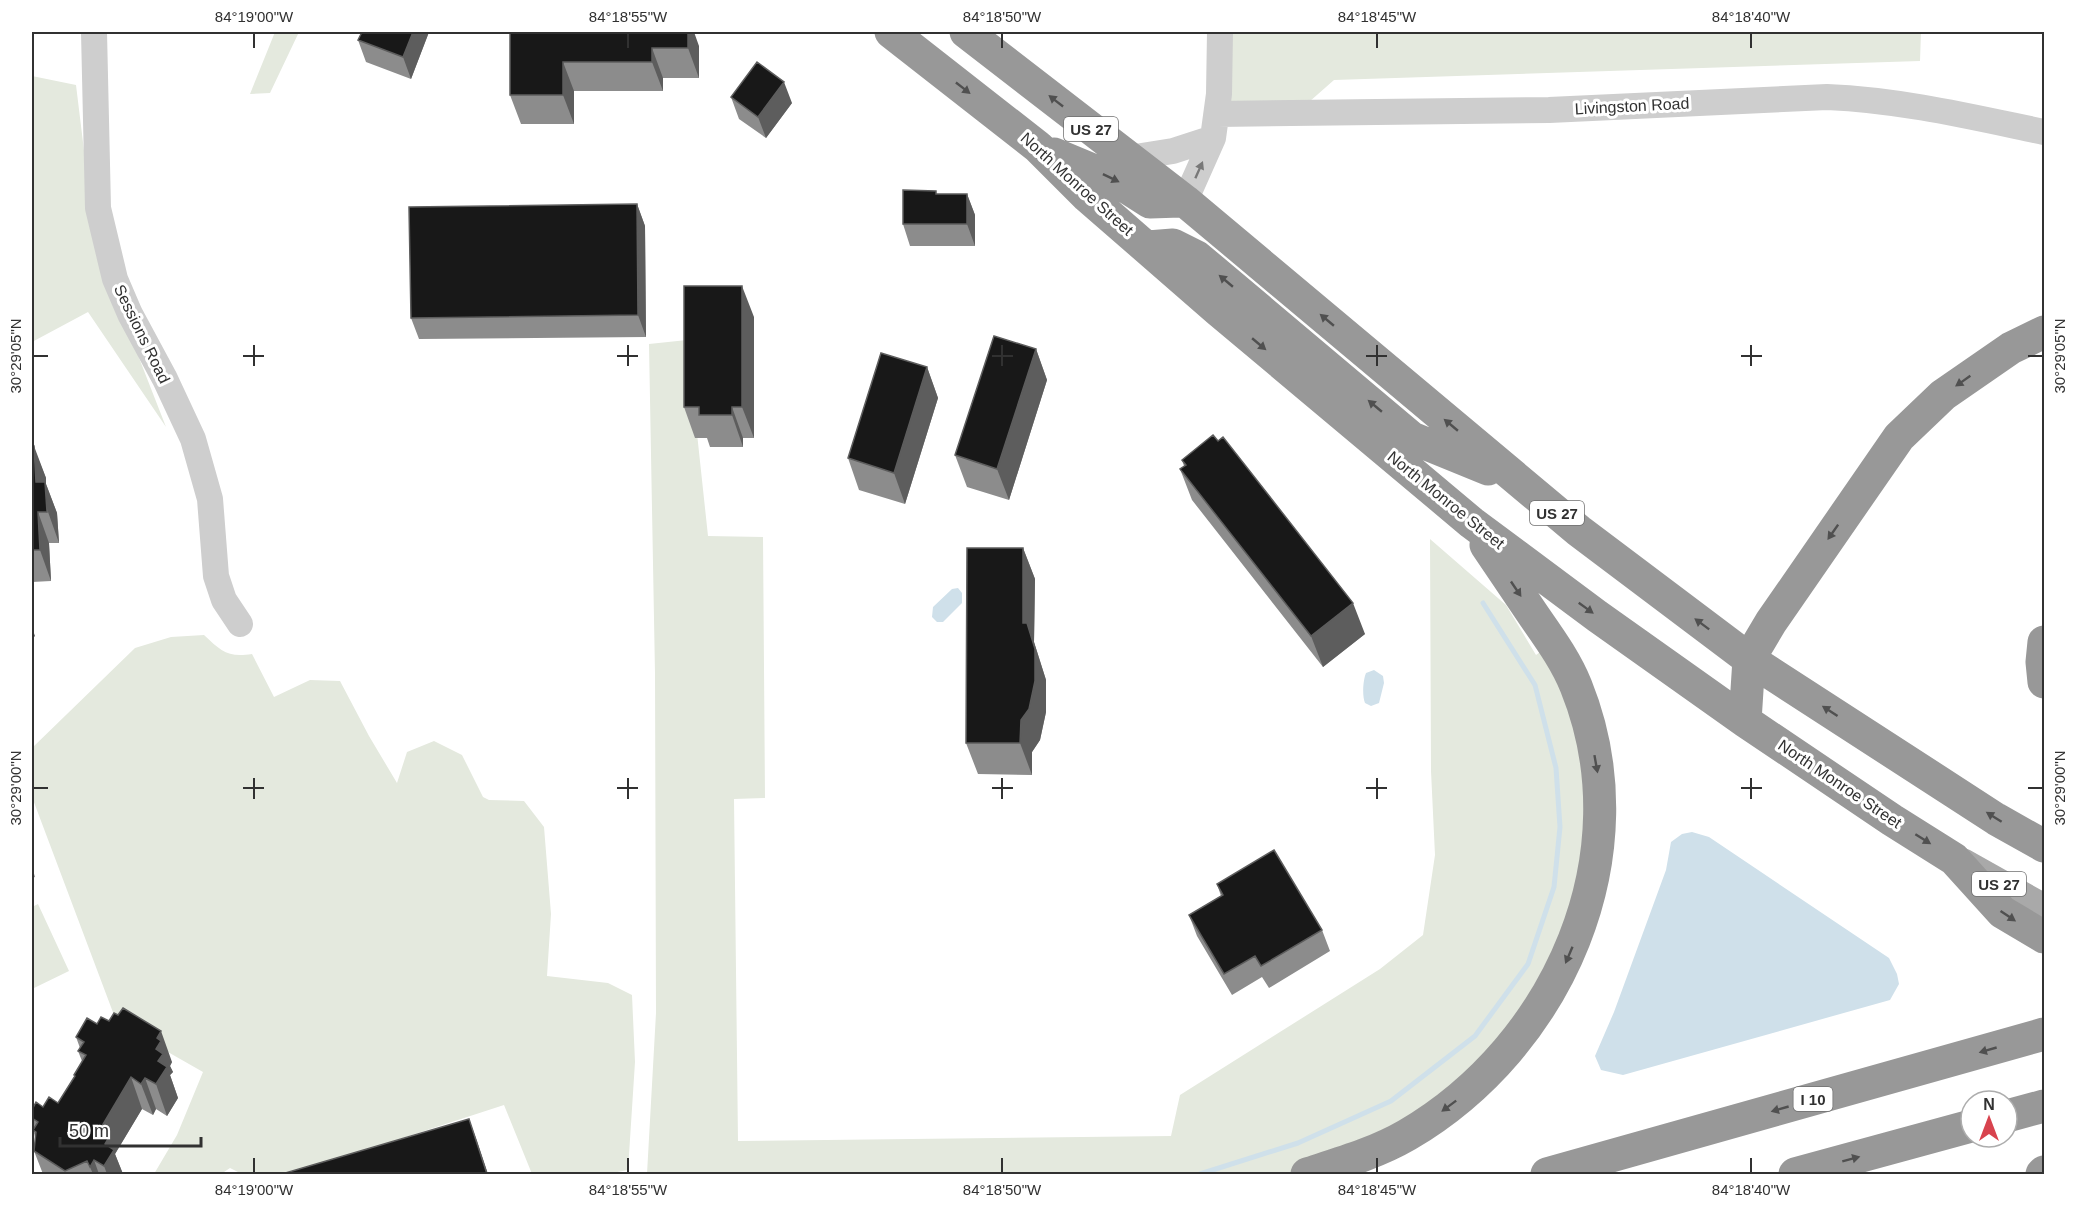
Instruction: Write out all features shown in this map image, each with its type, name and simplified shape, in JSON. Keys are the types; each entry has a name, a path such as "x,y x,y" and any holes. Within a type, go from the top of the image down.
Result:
{"highway":[{"name":"North Monroe Street","path":"891,32 1038,147 1088,196 1218,310 1472,524 1745,721 1954,859"},
{"name":"US 27","path":"966,32 1185,201 1518,482 1588,538 1749,659 1996,819 2044,846"},
{"path":"1038,147 1114,179 1150,202 1185,201"},
{"path":"1148,247 1173,245 1197,257 1412,438 1518,482"},
{"path":"1745,721 1749,659 1771,622 1899,437 1943,395 2011,348 2044,332"},
{"path":"1306,1174 1366,1156 1408,1134 1448,1107 1490,1070 1518,1037 1567,960 1588,898 1597,852 1600,809 1599,781 1588,723 1563,658 1472,524"},
{"path":"2044,642 2042,662 2044,682"},
{"path":"1954,859 2002,912 2044,937"},
{"name":"I 10","path":"1547,1174 2044,1034"},
{"path":"2019,1113 2044,1106"},
{"path":"1795,1174 1959,1129"}],"main road":[{"name":"North Monroe Street","path":"1954,859 2044,910"}],"street":[{"name":"Sessions Road","path":"94,32 99,208 115,279 130,314 165,379 193,439 210,500 216,576 224,600 240,624"},
{"path":"1185,201 1215,126 1220,32"},
{"name":"Livingston Road","path":"1129,158 1173,151 1215,126 1827,97 1860,98 1926,107 2044,132"}],"shaded area":[{"path":"275,32 299,32 270,93 250,94"},
{"path":"1229,32 1921,32 1920,61 1334,80 1309,102 1228,103"},
{"path":"32,76 76,85 100,258 166,427 88,312 32,342"},
{"path":"687,340 708,536 763,537 765,798 734,799 738,1141 1171,1136 1180,1095 1380,969 1423,935 1435,855 1431,771 1430,539 1506,605 1536,655 1547,647 1589,763 1580,904 1492,1059 1364,1149 1284,1174 647,1174 656,1013 655,673 649,344"},
{"path":"958,588 962,593 962,603 943,622 937,622 932,617 933,607 952,589"},
{"path":"204,635 225,652 237,655 252,654 274,697 310,680 340,681 397,783 407,752 434,741 462,755 483,797 489,800 524,801 544,827 551,914 547,976 608,983 632,995 635,1062 628,1170 607,1174 532,1174 504,1105 292,1174 242,1174 230,1168 221,1174 154,1174 177,1135 203,1072 117,1023 32,797 32,748 135,648 171,637"},
{"path":"1374,670 1383,676 1384,683 1379,703 1371,706 1365,703 1364,684 1366,673"},
{"path":"1692,832 1709,837 1889,958 1899,984 1890,1000 1623,1075 1601,1070 1595,1056 1614,1012 1666,870 1671,842 1682,834"},
{"path":"38,904 69,971 32,989 32,907"}],"building":[{"path":"362,32 413,32 403,57 358,40"},
{"path":"510,32 688,32 688,48 652,48 652,62 563,62 563,95 510,95"},
{"path":"757,62 784,82 758,117 731,97"},
{"path":"903,190 936,191 936,194 967,194 967,224 903,224"},
{"path":"637,204 638,315 411,318 409,207"},
{"path":"684,286 742,286 742,407 732,407 732,415 699,415 699,407 684,407"},
{"path":"994,336 1036,349 997,469 955,455"},
{"path":"881,353 927,367 894,473 848,458"},
{"path":"1213,435 1218,441 1223,437 1353,603 1311,636 1180,469 1186,465 1182,460"},
{"path":"32,443 36,482 45,482 47,512 38,512 40,550 32,550"},
{"path":"967,548 1023,548 1023,623 1027,623 1035,649 1035,681 1029,709 1021,720 1020,743 966,743"},
{"path":"1274,850 1322,930 1261,966 1255,956 1224,974 1189,915 1223,895 1217,884"},
{"path":"123,1008 161,1031 157,1038 161,1041 156,1049 163,1054 158,1061 167,1067 156,1084 145,1078 141,1084 131,1077 99,1131 109,1137 105,1144 114,1150 104,1166 94,1160 90,1167 87,1161 65,1171 34,1151 36,1132 33,1130 38,1122 32,1118 32,1110 36,1102 43,1107 49,1097 58,1103 75,1076 86,1055 78,1051 84,1042 76,1037 87,1018 97,1024 101,1017 109,1021 114,1013 118,1015"},
{"path":"469,1119 487,1174 282,1174"}],"waterway":[{"path":"1200,1174 1298,1143 1391,1101 1475,1036 1528,964 1554,887 1560,827 1556,768 1535,685 1483,603"}]}
